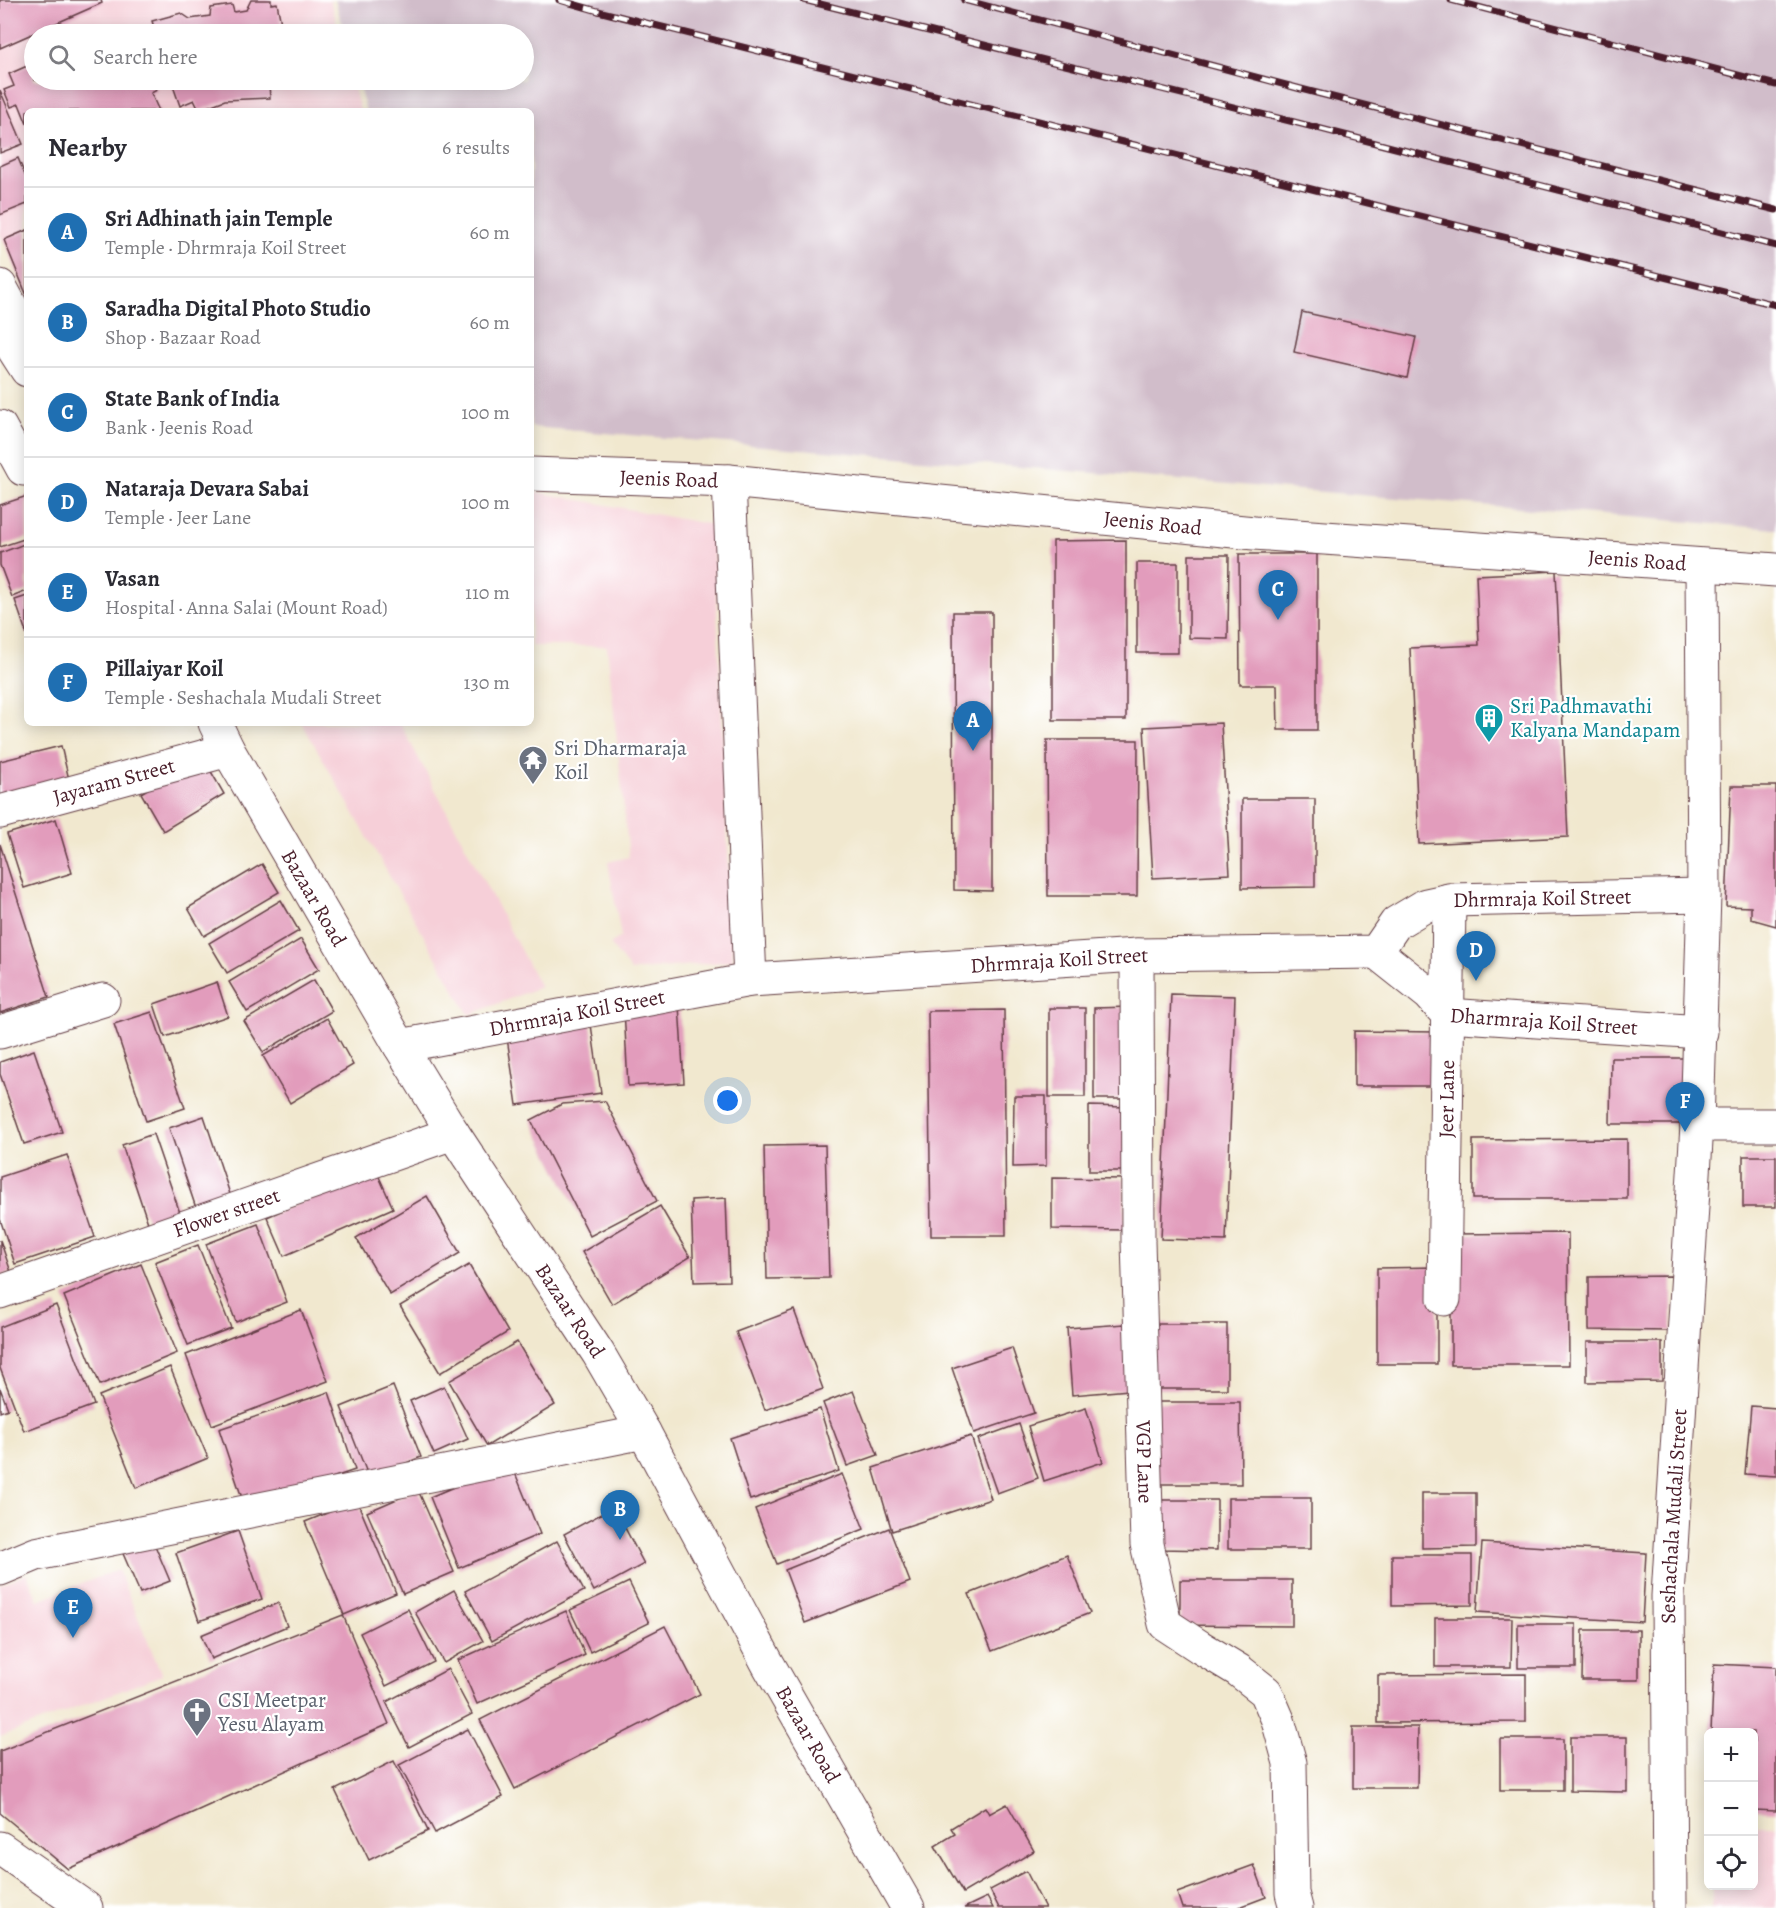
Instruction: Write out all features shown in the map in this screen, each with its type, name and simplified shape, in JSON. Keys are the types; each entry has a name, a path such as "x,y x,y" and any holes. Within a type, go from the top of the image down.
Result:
{"street":[{"path":"0,286 24,330"},
{"path":"0,328 24,365"},
{"path":"0,427 16,470"},
{"name":"Jeenis Road","path":"534,474 729,481 1254,533 1776,570"},
{"path":"729,481 750,980"},
{"name":"Seshachala Mudali Street","path":"1670,1908 1668,1596 1701,1032 1704,895 1702,566"},
{"name":"Jayaram Street","path":"0,812 222,736"},
{"name":"Bazaar Road","path":"222,736 400,1046 453,1133 598,1353 644,1432 768,1664 908,1908"},
{"name":"Dhrmraja Koil Street","path":"400,1046 750,980 1137,955 1376,952 1396,923 1426,905 1449,900 1704,895"},
{"name":"Jeer Lane","path":"1444,1299 1449,900"},
{"name":"Dharmraja Koil Street","path":"1376,952 1429,994 1448,1015 1701,1032"},
{"name":"VGP Lane","path":"1137,955 1138,1241 1147,1544 1165,1624 1238,1670 1266,1692 1278,1720 1290,1763 1292,1893 1296,1908"},
{"path":"0,1032 103,1000"},
{"path":"1697,1125 1776,1125"},
{"name":"Flower street","path":"0,1292 453,1133"},
{"path":"0,1569 36,1554 644,1432"},
{"path":"0,1848 86,1908"}],"shaded area":[{"path":"0,0 330,0 337,24 24,24 24,90 355,90 359,108 24,108 24,280 0,234"},
{"path":"335,0 1776,0 1776,529 534,427 534,108 365,108 360,90 534,90 534,24 342,24"},
{"path":"534,492 713,525 733,961 631,971 610,944 621,937 608,862 629,857 607,646 534,646"},
{"path":"304,726 402,726 540,987 469,1015"},
{"path":"118,1570 162,1675 0,1737 0,1585 27,1574 38,1600"},
{"path":"1758,1826 1776,1826 1776,1908 1712,1908 1712,1890 1758,1890"}],"building":[{"path":"0,0 101,0 102,3 54,24 24,24 24,37 0,48"},
{"path":"251,0 271,0 271,4 277,3 281,24 153,24 152,21 181,13 190,19 210,16 211,8 232,5 234,12 246,10"},
{"path":"24,67 24,90 157,90 151,93 158,108 24,108 24,116 19,104 11,107 4,90 14,86 9,74"},
{"path":"0,90 23,144 0,153"},
{"path":"174,90 269,90 270,98 225,100 204,108 198,108 194,100 180,106"},
{"path":"18,158 24,173 24,205 0,215 0,166"},
{"path":"24,231 24,289 4,240"},
{"path":"1302,312 1416,337 1407,378 1294,352"},
{"path":"24,497 24,539 0,547 0,505"},
{"path":"1126,540 1126,720 1053,720 1053,541"},
{"path":"24,544 24,592 12,597 0,565 0,553"},
{"path":"1239,554 1317,554 1317,730 1278,730 1277,685 1240,685"},
{"path":"1189,555 1229,555 1228,639 1189,638"},
{"path":"1137,563 1178,563 1178,653 1137,653"},
{"name":"Sri Padhmavathi Kalyana Mandapam","path":"1556,571 1568,837 1419,844 1410,648 1479,645 1476,575"},
{"path":"24,597 24,626 15,600"},
{"path":"953,612 992,612 992,891 954,890"},
{"path":"1221,723 1230,874 1153,878 1144,727"},
{"path":"1047,740 1138,740 1137,896 1048,896"},
{"path":"61,746 70,784 0,801 0,761"},
{"path":"202,756 224,794 163,831 141,793"},
{"path":"1731,786 1776,786 1776,926 1751,919 1751,907 1726,906"},
{"path":"1242,799 1315,799 1315,887 1242,888"},
{"path":"56,819 72,873 24,888 7,834"},
{"path":"0,844 49,997 0,1013"},
{"path":"262,864 279,892 204,936 188,908"},
{"path":"281,900 299,931 227,973 209,943"},
{"path":"301,939 319,969 247,1012 229,982"},
{"path":"314,980 332,1011 263,1052 244,1021"},
{"path":"217,982 228,1016 165,1037 154,1004"},
{"path":"1171,994 1235,996 1226,1241 1161,1239"},
{"path":"679,1005 684,1083 628,1086 624,1008"},
{"path":"1130,1007 1130,1099 1094,1099 1094,1008"},
{"path":"1049,1008 1085,1008 1085,1097 1049,1097"},
{"path":"1004,1010 1006,1236 931,1236 928,1011"},
{"path":"152,1012 185,1108 146,1121 114,1024"},
{"path":"327,1018 353,1065 290,1103 263,1056"},
{"path":"590,1018 601,1093 517,1105 506,1031"},
{"path":"1354,1031 1438,1032 1438,1086 1354,1086"},
{"path":"34,1050 62,1132 24,1144 0,1074 0,1062"},
{"path":"1611,1058 1685,1058 1685,1124 1610,1124"},
{"path":"1014,1096 1046,1096 1046,1166 1013,1167"},
{"path":"605,1101 657,1201 590,1236 531,1120 562,1104"},
{"path":"1089,1106 1126,1107 1126,1171 1089,1171"},
{"path":"204,1116 231,1197 196,1208 169,1128"},
{"path":"153,1134 180,1213 148,1223 122,1145"},
{"path":"1627,1139 1627,1199 1473,1199 1473,1140"},
{"path":"825,1145 829,1278 767,1279 764,1146"},
{"path":"67,1155 95,1237 15,1264 0,1219 0,1177"},
{"path":"1743,1156 1776,1156 1776,1207 1743,1207"},
{"path":"376,1170 393,1208 284,1256 267,1217"},
{"path":"1052,1178 1124,1179 1125,1230 1052,1229"},
{"path":"427,1196 460,1253 390,1295 356,1238"},
{"path":"726,1198 729,1281 694,1282 691,1200"},
{"path":"660,1206 690,1257 612,1304 582,1252"},
{"path":"258,1224 287,1302 236,1322 206,1244"},
{"path":"1568,1233 1569,1365 1451,1365 1451,1234"},
{"path":"0,1240 11,1272 0,1276"},
{"path":"198,1245 231,1328 188,1345 155,1262"},
{"path":"141,1264 177,1353 100,1385 64,1296"},
{"path":"469,1265 508,1332 440,1373 400,1306"},
{"path":"1437,1267 1437,1364 1377,1364 1377,1268"},
{"path":"1672,1276 1672,1331 1589,1330 1589,1277"},
{"path":"56,1305 94,1405 24,1431 0,1368 0,1327"},
{"path":"301,1310 328,1381 212,1425 186,1355"},
{"path":"794,1310 823,1389 765,1410 736,1332"},
{"path":"1125,1324 1129,1390 1072,1395 1067,1328"},
{"path":"1148,1324 1227,1324 1227,1389 1149,1389"},
{"path":"517,1342 555,1405 487,1446 449,1381"},
{"path":"1587,1342 1662,1342 1662,1381 1587,1382"},
{"path":"1012,1348 1034,1413 974,1433 952,1368"},
{"path":"170,1367 208,1458 136,1488 99,1396"},
{"path":"393,1386 421,1457 369,1478 341,1407"},
{"path":"444,1386 468,1439 434,1454 410,1401"},
{"path":"0,1388 8,1409 0,1412"},
{"path":"853,1391 878,1455 847,1466 823,1403"},
{"path":"329,1392 355,1470 245,1507 219,1429"},
{"path":"1154,1402 1240,1402 1241,1484 1153,1484"},
{"path":"1751,1406 1776,1408 1776,1476 1745,1474"},
{"path":"1086,1408 1103,1462 1044,1481 1028,1426"},
{"path":"820,1409 839,1471 750,1500 730,1438"},
{"path":"1019,1424 1038,1478 997,1493 978,1439"},
{"path":"971,1436 991,1499 892,1531 873,1468"},
{"path":"511,1463 540,1534 459,1568 430,1497"},
{"path":"842,1474 864,1529 777,1564 755,1509"},
{"path":"418,1490 454,1572 403,1594 367,1512"},
{"path":"1422,1493 1476,1493 1476,1547 1422,1548"},
{"path":"1228,1498 1311,1498 1311,1549 1228,1549"},
{"path":"1159,1500 1217,1500 1217,1550 1159,1549"},
{"path":"357,1501 396,1593 344,1615 305,1522"},
{"path":"614,1507 644,1564 594,1591 564,1534"},
{"path":"889,1528 910,1582 805,1623 785,1570"},
{"path":"238,1531 262,1599 199,1621 176,1553"},
{"path":"151,1536 170,1581 140,1593 121,1549"},
{"path":"557,1541 584,1591 492,1641 465,1591"},
{"path":"1482,1543 1646,1553 1642,1622 1477,1612"},
{"path":"1067,1555 1090,1613 992,1651 969,1594"},
{"path":"1392,1555 1472,1555 1472,1605 1392,1606"},
{"path":"1180,1580 1292,1580 1292,1626 1180,1625"},
{"path":"629,1582 649,1623 590,1652 570,1610"},
{"path":"454,1590 483,1641 444,1663 415,1612"},
{"path":"278,1603 287,1626 211,1659 201,1635"},
{"path":"408,1609 434,1662 386,1686 360,1633"},
{"path":"566,1611 585,1655 477,1704 458,1660"},
{"name":"CSI Meetpar Yesu Alayam","path":"343,1615 389,1724 68,1869 0,1813 0,1751"},
{"path":"1435,1618 1512,1618 1511,1667 1435,1667"},
{"path":"1518,1624 1576,1624 1576,1668 1518,1668"},
{"path":"665,1626 700,1694 515,1789 480,1720"},
{"path":"1583,1630 1639,1630 1639,1680 1582,1680"},
{"path":"1714,1664 1776,1667 1776,1811 1758,1810 1758,1728 1711,1728"},
{"path":"448,1669 472,1714 409,1747 386,1702"},
{"path":"1526,1674 1526,1722 1378,1723 1378,1675"},
{"path":"1353,1727 1418,1727 1417,1788 1353,1788"},
{"path":"468,1729 503,1797 435,1833 399,1765"},
{"path":"1570,1737 1627,1737 1627,1792 1570,1791"},
{"path":"1500,1739 1563,1739 1563,1790 1500,1790"},
{"path":"394,1761 428,1831 369,1860 335,1790"},
{"path":"1007,1804 1034,1851 963,1893 935,1846 955,1834 951,1828 985,1807 989,1814"},
{"path":"1254,1865 1266,1897 1237,1908 1182,1908 1177,1893"},
{"path":"1026,1871 1045,1908 999,1908 990,1890"},
{"path":"987,1897 993,1908 964,1908"}],"railway":[{"path":"559,0 1776,305"},
{"path":"804,0 1294,122 1776,246"},
{"path":"964,0 1776,210"},
{"path":"1451,0 1776,85"}],"place":[{"name":"State Bank of India","path":"1278,620"},
{"name":"Sri Padhmavathi Kalyana Mandapam","path":"1489,744"},
{"name":"Sri Adhinath jain Temple","path":"973,751"},
{"name":"Sri Dharmaraja Koil","path":"533,786"},
{"name":"Nataraja Devara Sabai","path":"1476,981"},
{"name":"Pillaiyar Koil","path":"1685,1132"},
{"name":"Saradha Digital Photo Studio","path":"620,1540"},
{"name":"Vasan","path":"73,1638"},
{"name":"CSI Meetpar Yesu Alayam","path":"197,1738"}]}
